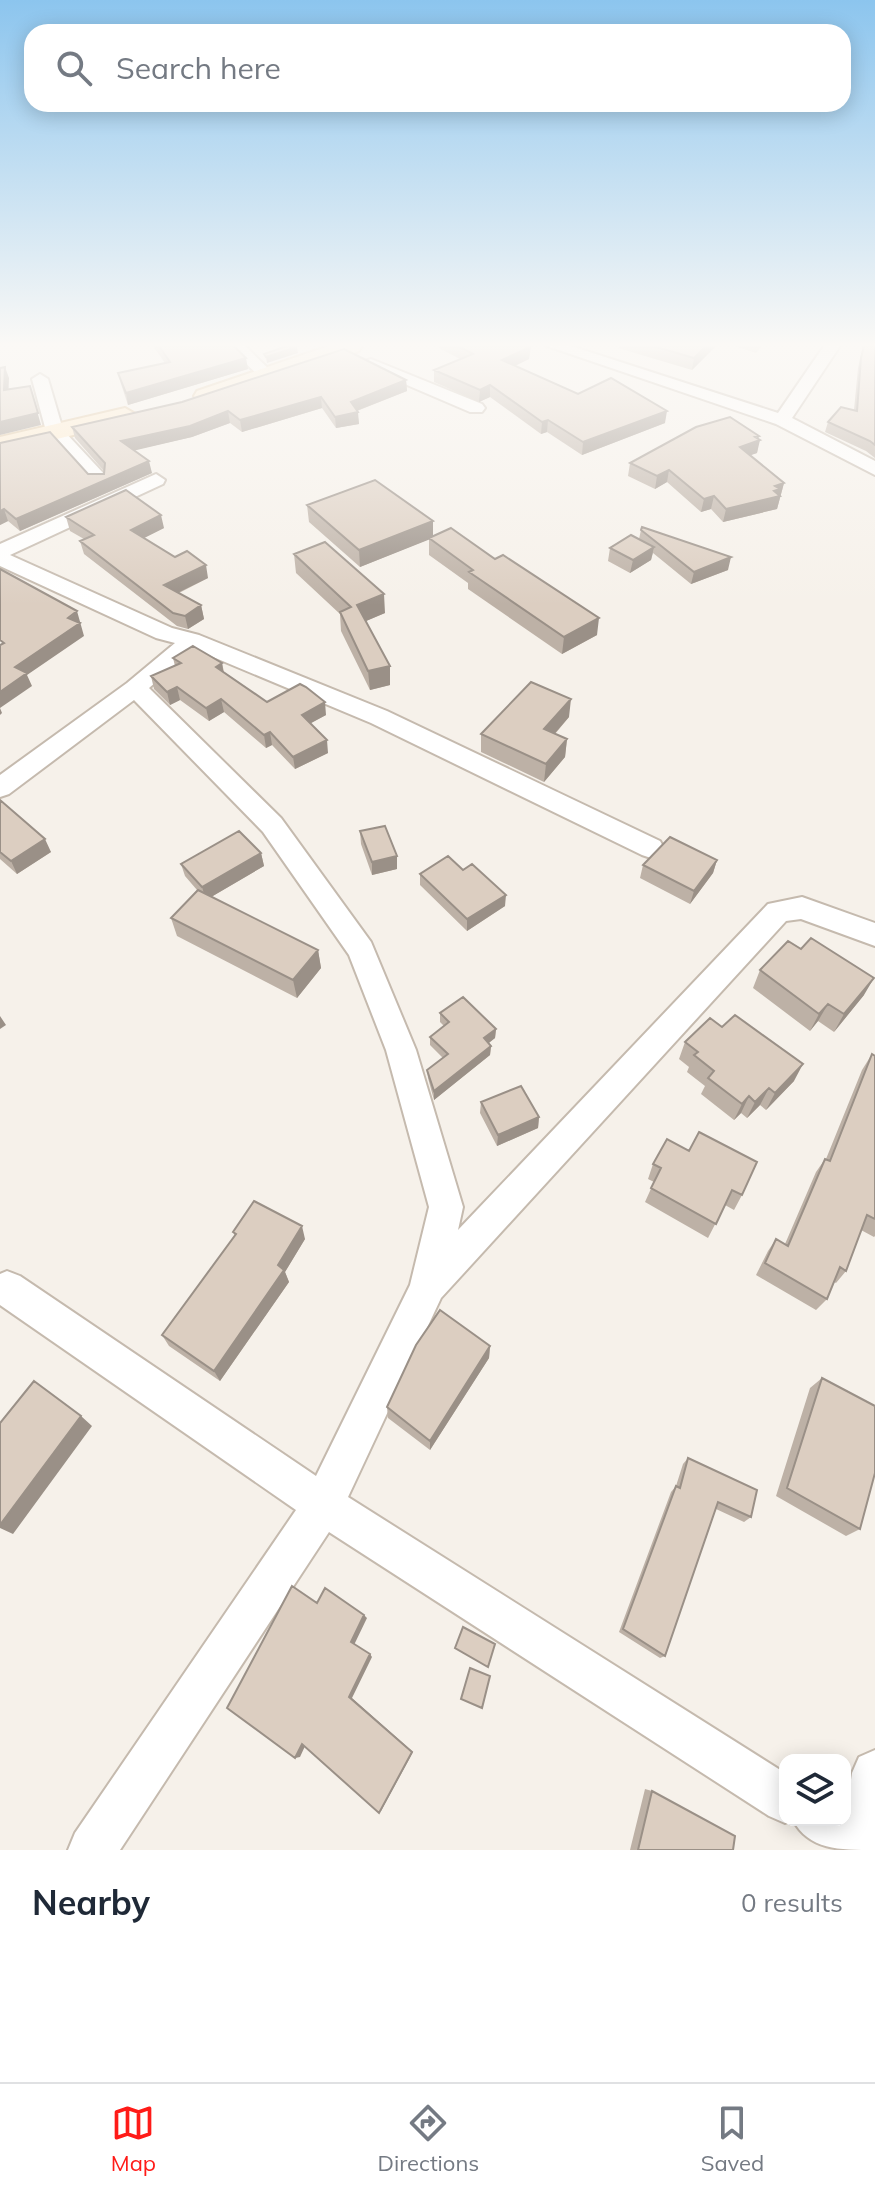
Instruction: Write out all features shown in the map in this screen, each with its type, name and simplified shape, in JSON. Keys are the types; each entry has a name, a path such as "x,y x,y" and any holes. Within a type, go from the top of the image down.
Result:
{"street":[{"path":"0,445 50,432"},
{"path":"56,432 98,479"},
{"path":"811,432 875,469"},
{"path":"0,555 156,480"},
{"path":"0,555 164,633 191,640 379,717 651,848"},
{"path":"0,788 135,688 191,640"},
{"path":"92,1850 323,1505 427,1289 446,1207 401,1050 361,950 272,825 135,688"},
{"path":"427,1289 778,912 802,908 875,935"},
{"path":"7,1289 323,1505 779,1796"},
{"path":"825,1826 860,1849 875,1773"}],"building":[{"path":"50,432 88,474 104,474 105,463 77,432 161,432 121,441 149,461 16,519 4,509 0,511 0,443"},
{"path":"568,432 609,432 583,442"},
{"path":"686,432 753,432 760,440 740,447 784,483 775,486 780,489 774,491 780,496 726,509 714,496 704,499 669,470 657,476 630,463"},
{"path":"851,432 875,432 875,445"},
{"path":"375,480 433,521 359,550 307,505"},
{"path":"126,490 161,515 131,530 175,557 187,551 206,565 164,585 201,605 185,616 173,613 80,541 94,535 66,517"},
{"path":"642,527 731,557 694,572 641,530"},
{"path":"451,528 495,559 503,555 599,618 564,637 469,572 473,570 429,538"},
{"path":"631,535 654,547 633,560 610,548"},
{"path":"325,542 384,594 357,605 390,666 368,671 340,612 351,607 294,554"},
{"path":"0,569 77,611 68,618 80,623 15,667 27,673 0,692 0,645 4,643 0,640"},
{"path":"193,646 222,663 216,667 267,702 300,684 306,687 325,702 302,715 327,740 293,757 270,732 264,735 221,699 206,708 177,687 167,692 151,676 181,663 173,658"},
{"path":"531,682 571,699 544,729 567,739 546,764 481,734"},
{"path":"0,800 45,839 11,861 0,852"},
{"path":"385,826 397,856 372,862 360,831"},
{"path":"239,831 261,853 202,887 181,864"},
{"path":"670,837 717,860 694,891 643,865"},
{"path":"448,856 463,870 472,864 506,895 467,919 420,874"},
{"path":"198,890 318,950 293,980 171,918"},
{"path":"811,938 874,978 844,1014 828,1004 819,1014 760,970 788,941 801,949"},
{"path":"463,997 496,1029 484,1038 491,1046 434,1091 427,1070 448,1054 430,1037 449,1022 440,1013"},
{"path":"735,1015 803,1064 775,1093 769,1088 755,1102 749,1096 742,1104 708,1078 714,1071 694,1055 698,1052 685,1042 710,1018 722,1027"},
{"path":"872,1054 875,1056 875,1219 867,1215 846,1271 840,1267 827,1299 765,1263 776,1239 788,1246 825,1159 830,1161"},
{"path":"521,1086 539,1117 498,1135 481,1102"},
{"path":"699,1132 757,1162 742,1195 732,1190 716,1224 651,1188 661,1168 653,1164 667,1139 689,1151"},
{"path":"254,1201 302,1226 278,1265 284,1270 214,1371 162,1335 236,1234 233,1232"},
{"path":"440,1310 490,1346 430,1441 387,1407 416,1345"},
{"path":"822,1378 875,1406 875,1473 860,1529 787,1488"},
{"path":"34,1381 81,1416 0,1525 0,1423"},
{"path":"688,1458 757,1490 751,1517 718,1502 665,1656 623,1629 676,1486 680,1488"},
{"path":"292,1586 317,1603 325,1588 364,1615 351,1642 370,1654 349,1697 412,1752 379,1813 302,1744 295,1758 227,1708"},
{"path":"463,1627 495,1644 488,1667 455,1648"},
{"path":"470,1668 490,1676 482,1708 461,1699"},
{"path":"652,1791 735,1836 733,1850 638,1850"}]}
